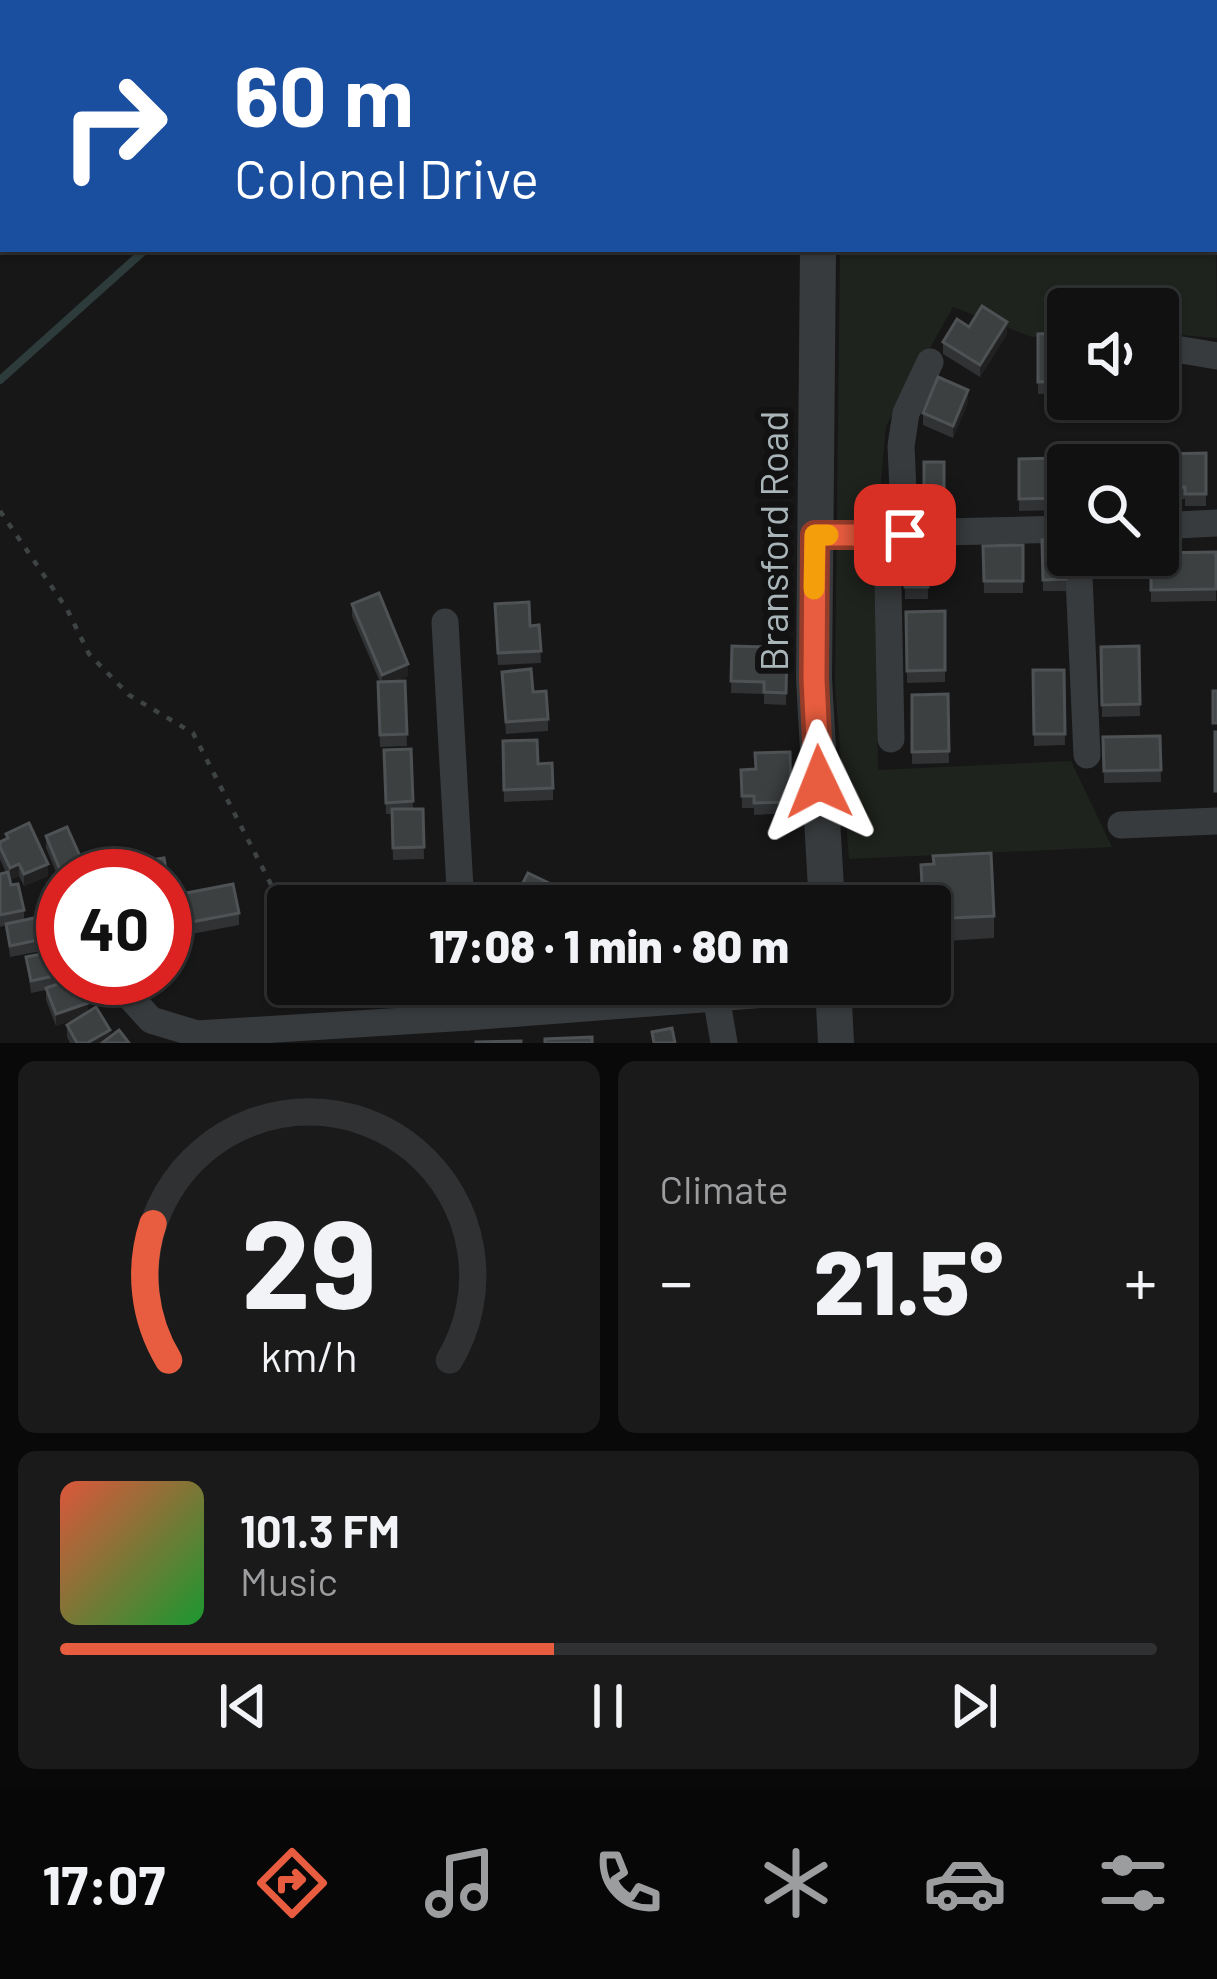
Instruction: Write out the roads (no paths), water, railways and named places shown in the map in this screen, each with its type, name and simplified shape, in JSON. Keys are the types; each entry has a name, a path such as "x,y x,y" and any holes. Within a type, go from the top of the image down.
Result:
{"street":[{"name":"Bransford Road","path":"818,252 814,679 826,885"},
{"path":"1179,350 1217,356"},
{"path":"891,739 901,446 906,413 930,362"},
{"path":"1179,525 1217,523"},
{"path":"815,535 1047,531"},
{"path":"1079,576 1087,755"},
{"path":"445,622 460,885"},
{"path":"1120,825 1217,821"},
{"path":"138,1005 151,1020 197,1034 610,1005"},
{"path":"467,1005 468,1017"},
{"path":"718,1005 724,1043"},
{"path":"834,1005 836,1043"}],"waterway":[{"path":"0,380 143,252"}]}
